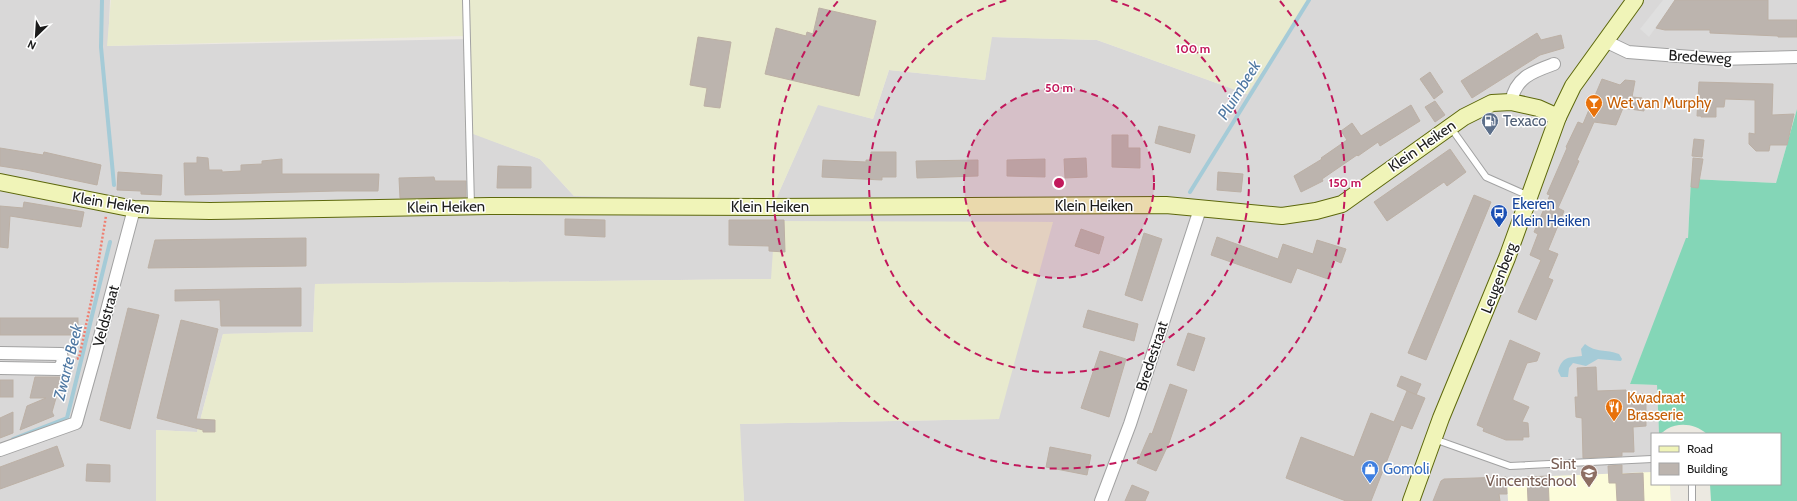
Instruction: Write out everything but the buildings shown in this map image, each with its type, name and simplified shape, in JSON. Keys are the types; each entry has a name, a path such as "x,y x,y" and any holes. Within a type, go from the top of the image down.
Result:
{"street":[{"name":"Leugenberg","path":"1411,501 1434,439 1503,270 1558,117 1573,86 1635,0"},
{"name":"Bredeweg","path":"1605,41 1628,52 1717,59 1797,57"},
{"path":"1510,102 1513,92 1519,82 1539,70 1554,64"},
{"name":"Klein Heiken","path":"0,182 134,209 210,211 471,206 776,207 1166,205 1282,216 1316,211 1342,204 1464,117 1492,103 1510,102 1538,108 1558,117"},
{"name":"Veldstraat","path":"0,450 76,423 134,209"},
{"name":"Bredestraat","path":"1101,501 1130,424 1200,209"},
{"path":"0,353 61,354 63,362 59,369 0,368"}],"lane":[{"path":"466,0 471,206"},
{"path":"1450,127 1486,177 1529,196"},
{"path":"1434,439 1510,466 1651,459"},
{"path":"1692,485 1692,501"}],"path":[{"path":"63,362 79,358 94,288 108,204"}],"shaded area":[{"path":"0,0 110,0 108,46 472,39 475,134 540,159 574,196 776,199 818,104 873,119 889,70 985,80 991,37 1097,40 1247,94 1310,0 1797,0 1797,109 1776,183 1691,179 1688,238 1630,384 1657,385 1659,433 1651,433 1651,485 1670,485 1671,501 744,501 739,424 999,419 775,221 772,279 315,284 313,332 223,334 197,432 156,430 156,501 0,501"},
{"path":"111,0 1310,0 1247,94 1097,40 992,37 985,80 889,70 873,119 818,105 776,199 574,196 540,159 465,131 464,36 107,46"},
{"path":"1663,0 1675,0 1649,37 1640,29"},
{"path":"775,221 1053,222 999,419 740,424 744,501 156,501 156,430 197,432 223,334 313,332 315,284 771,279"},
{"name":"Sint Vincentschool","path":"1651,472 1651,485 1670,485 1671,501 1508,501 1507,479"}],"green space":[{"path":"1797,109 1797,501 1711,501 1710,485 1781,485 1781,433 1705,433 1692,426 1677,425 1662,433 1659,433 1657,385 1630,384 1686,238 1688,238 1691,179 1776,183"}],"water":[{"path":"1585,344 1593,349 1619,354 1622,359 1621,361 1598,359 1586,366 1573,363 1569,368 1568,377 1561,377 1558,371 1562,362 1570,357 1582,356 1581,349"}],"waterway":[{"name":"Zwarte Beek","path":"102,0 101,47 114,185"},
{"name":"Pluimbeek","path":"1190,192 1309,0"},
{"name":"Zwarte Beek","path":"13,439 67,418 110,242"}],"place":[{"name":"Wet van Murphy","path":"1594,118"},
{"name":"Texaco","path":"1490,136"},
{"name":"Ekeren Klein Heiken","path":"1499,228"},
{"name":"Kwadraat Brasserie","path":"1614,422"},
{"name":"Gomoli","path":"1370,484"},
{"name":"Sint Vincentschool","path":"1589,488"}]}
